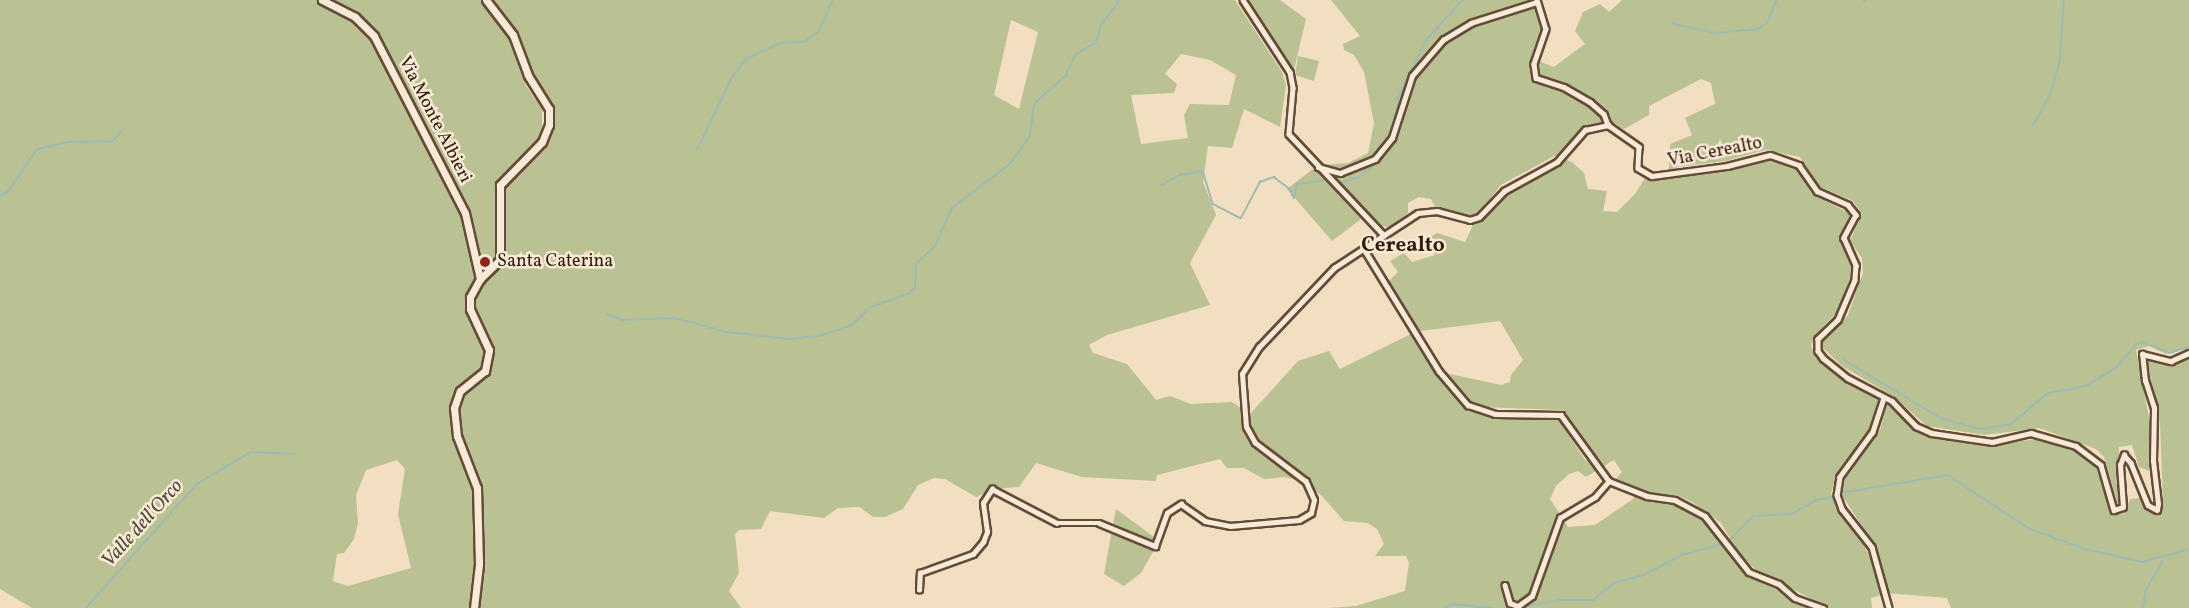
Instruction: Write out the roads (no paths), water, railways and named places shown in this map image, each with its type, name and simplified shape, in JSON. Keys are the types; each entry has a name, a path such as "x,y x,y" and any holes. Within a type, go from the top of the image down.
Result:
{"street":[{"name":"Via Monte Albieri","path":"322,0 355,17 374,36 465,213 480,279"},
{"path":"474,608 479,564 477,488 458,436 454,408 460,391 485,370 489,350 469,303 480,279 494,268 503,248 500,185 542,142 549,125 549,109 528,75 513,35 486,0"},
{"path":"1242,0 1290,72 1293,87 1288,134 1384,235"},
{"path":"919,590 920,573 973,554 983,542 987,532 982,503 992,489 1058,523 1099,523 1155,546 1167,513 1181,504 1205,521 1230,526 1299,520 1311,513 1314,500 1306,482 1255,444 1246,427 1242,374 1259,347 1319,281 1384,235 1424,211 1458,219 1479,217 1504,191 1557,162 1585,130 1608,125 1604,114 1590,102 1564,87 1536,78 1534,64 1546,29 1537,1 1471,23 1443,40 1412,76 1392,138 1375,159 1340,173 1318,167"},
{"name":"Via Cerealto","path":"1608,125 1639,147 1638,168 1652,176 1728,166 1770,154 1799,165 1816,191 1848,205 1856,215 1844,238 1857,270 1844,309 1818,339 1818,351 1848,378 1884,398"},
{"path":"1364,249 1457,396 1468,405 1495,414 1561,415 1610,481 1647,496 1675,500 1705,516 1749,572 1779,584 1795,598 1823,608"},
{"path":"1889,608 1872,547 1842,509 1837,495 1840,477 1873,432 1884,398 1916,426 1932,433 1992,442 2031,433 2076,447 2101,465 2112,507 2120,511 2124,497 2121,456 2128,457 2148,505 2157,510 2154,408 2145,381 2142,354 2171,361 2188,352"},
{"path":"1505,585 1510,603 1518,606 1532,596 1560,518 1595,497 1610,481"}],"waterway":[{"path":"697,150 731,79 746,59 780,43 806,41 819,31 833,0"},
{"path":"607,314 623,320 676,318 727,332 789,339 819,336 852,325 869,308 910,293 915,287 916,264 935,246 952,208 1011,163 1030,136 1034,104 1066,75 1075,55 1096,43 1101,25 1120,0"},
{"path":"1396,114 1398,98 1426,40 1463,0"},
{"path":"1673,24 1717,33 1758,29 1767,23 1777,0"},
{"path":"2033,125 2050,95 2060,60 2064,0"},
{"path":"0,196 8,192 37,149 68,142 113,141 121,132"},
{"path":"1337,184 1359,177 1377,163 1399,133"},
{"path":"1162,185 1180,175 1203,171 1213,204 1241,218 1260,182 1274,177 1290,189 1294,198 1297,184 1324,180"},
{"path":"1844,360 1941,418 1980,429 2010,425 2048,393 2086,386 2116,368 2136,344 2144,342 2170,353 2189,347"},
{"name":"Valle dell'Orco","path":"86,608 197,484 251,452 295,454"},
{"path":"1840,493 1948,475 2030,529 2086,549 2143,562 2189,549"},
{"path":"1728,542 1753,516 1792,514 1816,500 1833,497"},
{"path":"1519,608 1560,600 1593,600 1614,583 1644,575 1682,555 1723,544"},
{"path":"2143,608 2146,590 2163,560"},
{"path":"1444,608 1452,604 1493,608"}],"place":[{"name":"Santa Caterina","path":"485,262"}],"district":[{"name":"Cerealto","path":"1403,246"}]}
